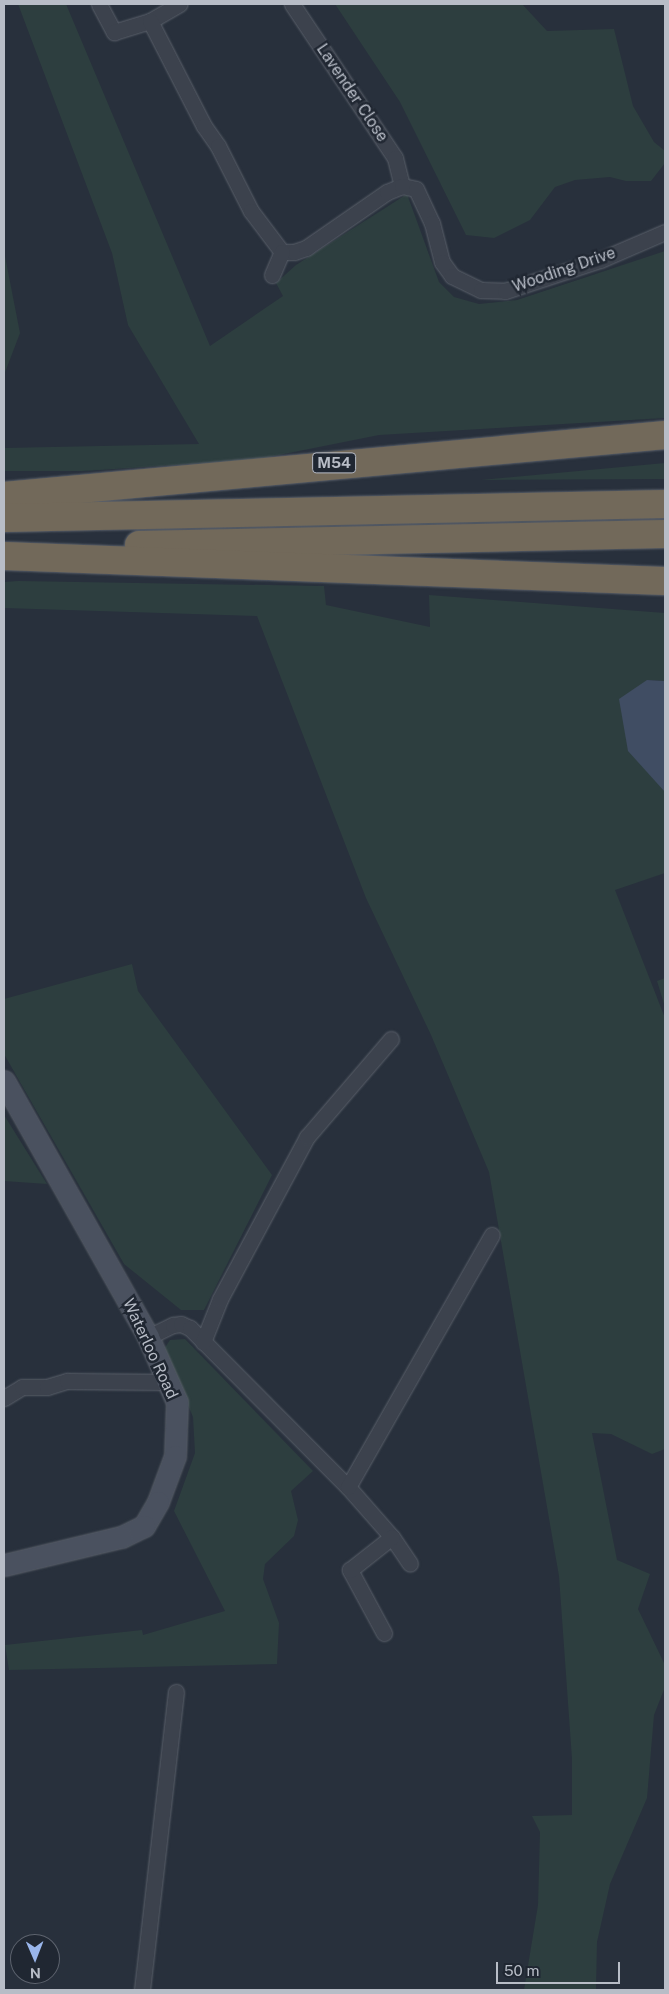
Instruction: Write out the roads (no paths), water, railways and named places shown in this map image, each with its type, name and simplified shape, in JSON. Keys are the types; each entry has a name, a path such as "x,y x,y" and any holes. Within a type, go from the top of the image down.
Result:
{"highway":[{"name":"M54","path":"4,496 665,435"},
{"path":"4,518 665,504"},
{"path":"4,548 665,534"},
{"path":"4,556 665,581"}],"street":[{"path":"99,4 114,32 150,21 180,4"},
{"name":"Lavender Close","path":"292,4 395,158 402,186"},
{"path":"150,21 204,126 218,146 251,210 282,252"},
{"path":"282,252 294,252 306,248 387,192 402,186"},
{"name":"Wooding Drive","path":"402,186 416,190 432,223 442,262 452,276 481,290 505,291 600,260 665,232"},
{"path":"272,275 282,252"},
{"path":"203,1342 220,1299 306,1136 390,1040"},
{"name":"Waterloo Road","path":"4,1081 148,1337 177,1402 175,1456 158,1502 144,1526 120,1537 4,1565"},
{"path":"348,1487 492,1236"},
{"path":"148,1337 181,1324 190,1328 348,1487 392,1537 410,1564"},
{"path":"4,1398 22,1387 47,1386 67,1381 168,1382"},
{"path":"384,1633 350,1570 392,1537"},
{"path":"142,1990 176,1692"}],"water":[{"path":"647,680 665,681 665,792 628,751 619,699"}]}
